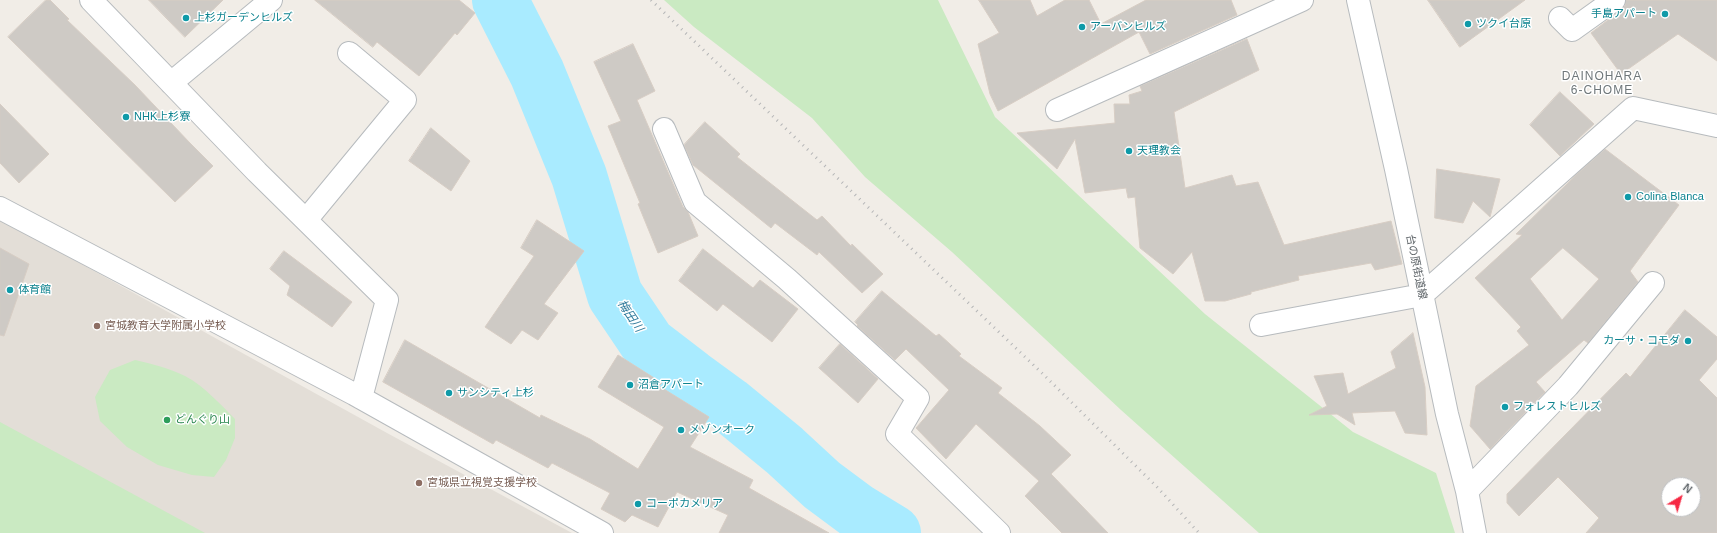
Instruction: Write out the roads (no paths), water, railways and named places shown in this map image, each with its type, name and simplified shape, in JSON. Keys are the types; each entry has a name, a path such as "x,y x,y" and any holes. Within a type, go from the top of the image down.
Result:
{"street":[{"path":"91,0 257,172 387,300 361,398"},
{"path":"171,83 271,0"},
{"path":"1057,110 1302,0"},
{"name":"台の原街道線","path":"1358,0 1396,169 1447,414 1467,491 1475,533"},
{"path":"1560,18 1572,30 1614,0"},
{"path":"306,220 405,100 349,53"},
{"path":"1262,325 1422,295 1633,108 1717,126"},
{"path":"664,129 695,202 787,279 918,398 897,434 999,533"},
{"path":"0,208 361,398 602,533"},
{"path":"1467,491 1568,386 1653,284"}],"waterway":[{"name":"梅田川","path":"500,0 537,73 579,176 615,295 648,344 728,404 784,450 822,485 857,511 893,533"}],"railway":[{"path":"651,0 1045,376 1158,488 1199,533"}],"place":[{"name":"手島アパート","path":"1665,14"},
{"name":"上杉ガーデンヒルズ","path":"186,18"},
{"name":"ツクイ台原","path":"1468,24"},
{"name":"アーバンヒルズ","path":"1082,27"},
{"name":"NHK上杉寮","path":"126,117"},
{"name":"天理教会","path":"1129,151"},
{"name":"Colina Blanca","path":"1628,197"},
{"name":"体育館","path":"10,290"},
{"name":"宮城教育大学附属小学校","path":"97,326"},
{"name":"カーサ・コモダ","path":"1688,341"},
{"name":"沼倉アパート","path":"630,385"},
{"name":"サンシティ上杉","path":"449,393"},
{"name":"フォレストヒルズ","path":"1505,407"},
{"name":"どんぐり山","path":"167,420"},
{"name":"メゾンオーク","path":"681,430"},
{"name":"宮城県立視覚支援学校","path":"419,483"},
{"name":"コーポカメリア","path":"638,504"}],"district":[{"name":"DAINOHARA 6-CHOME","path":"1602,84"}]}
